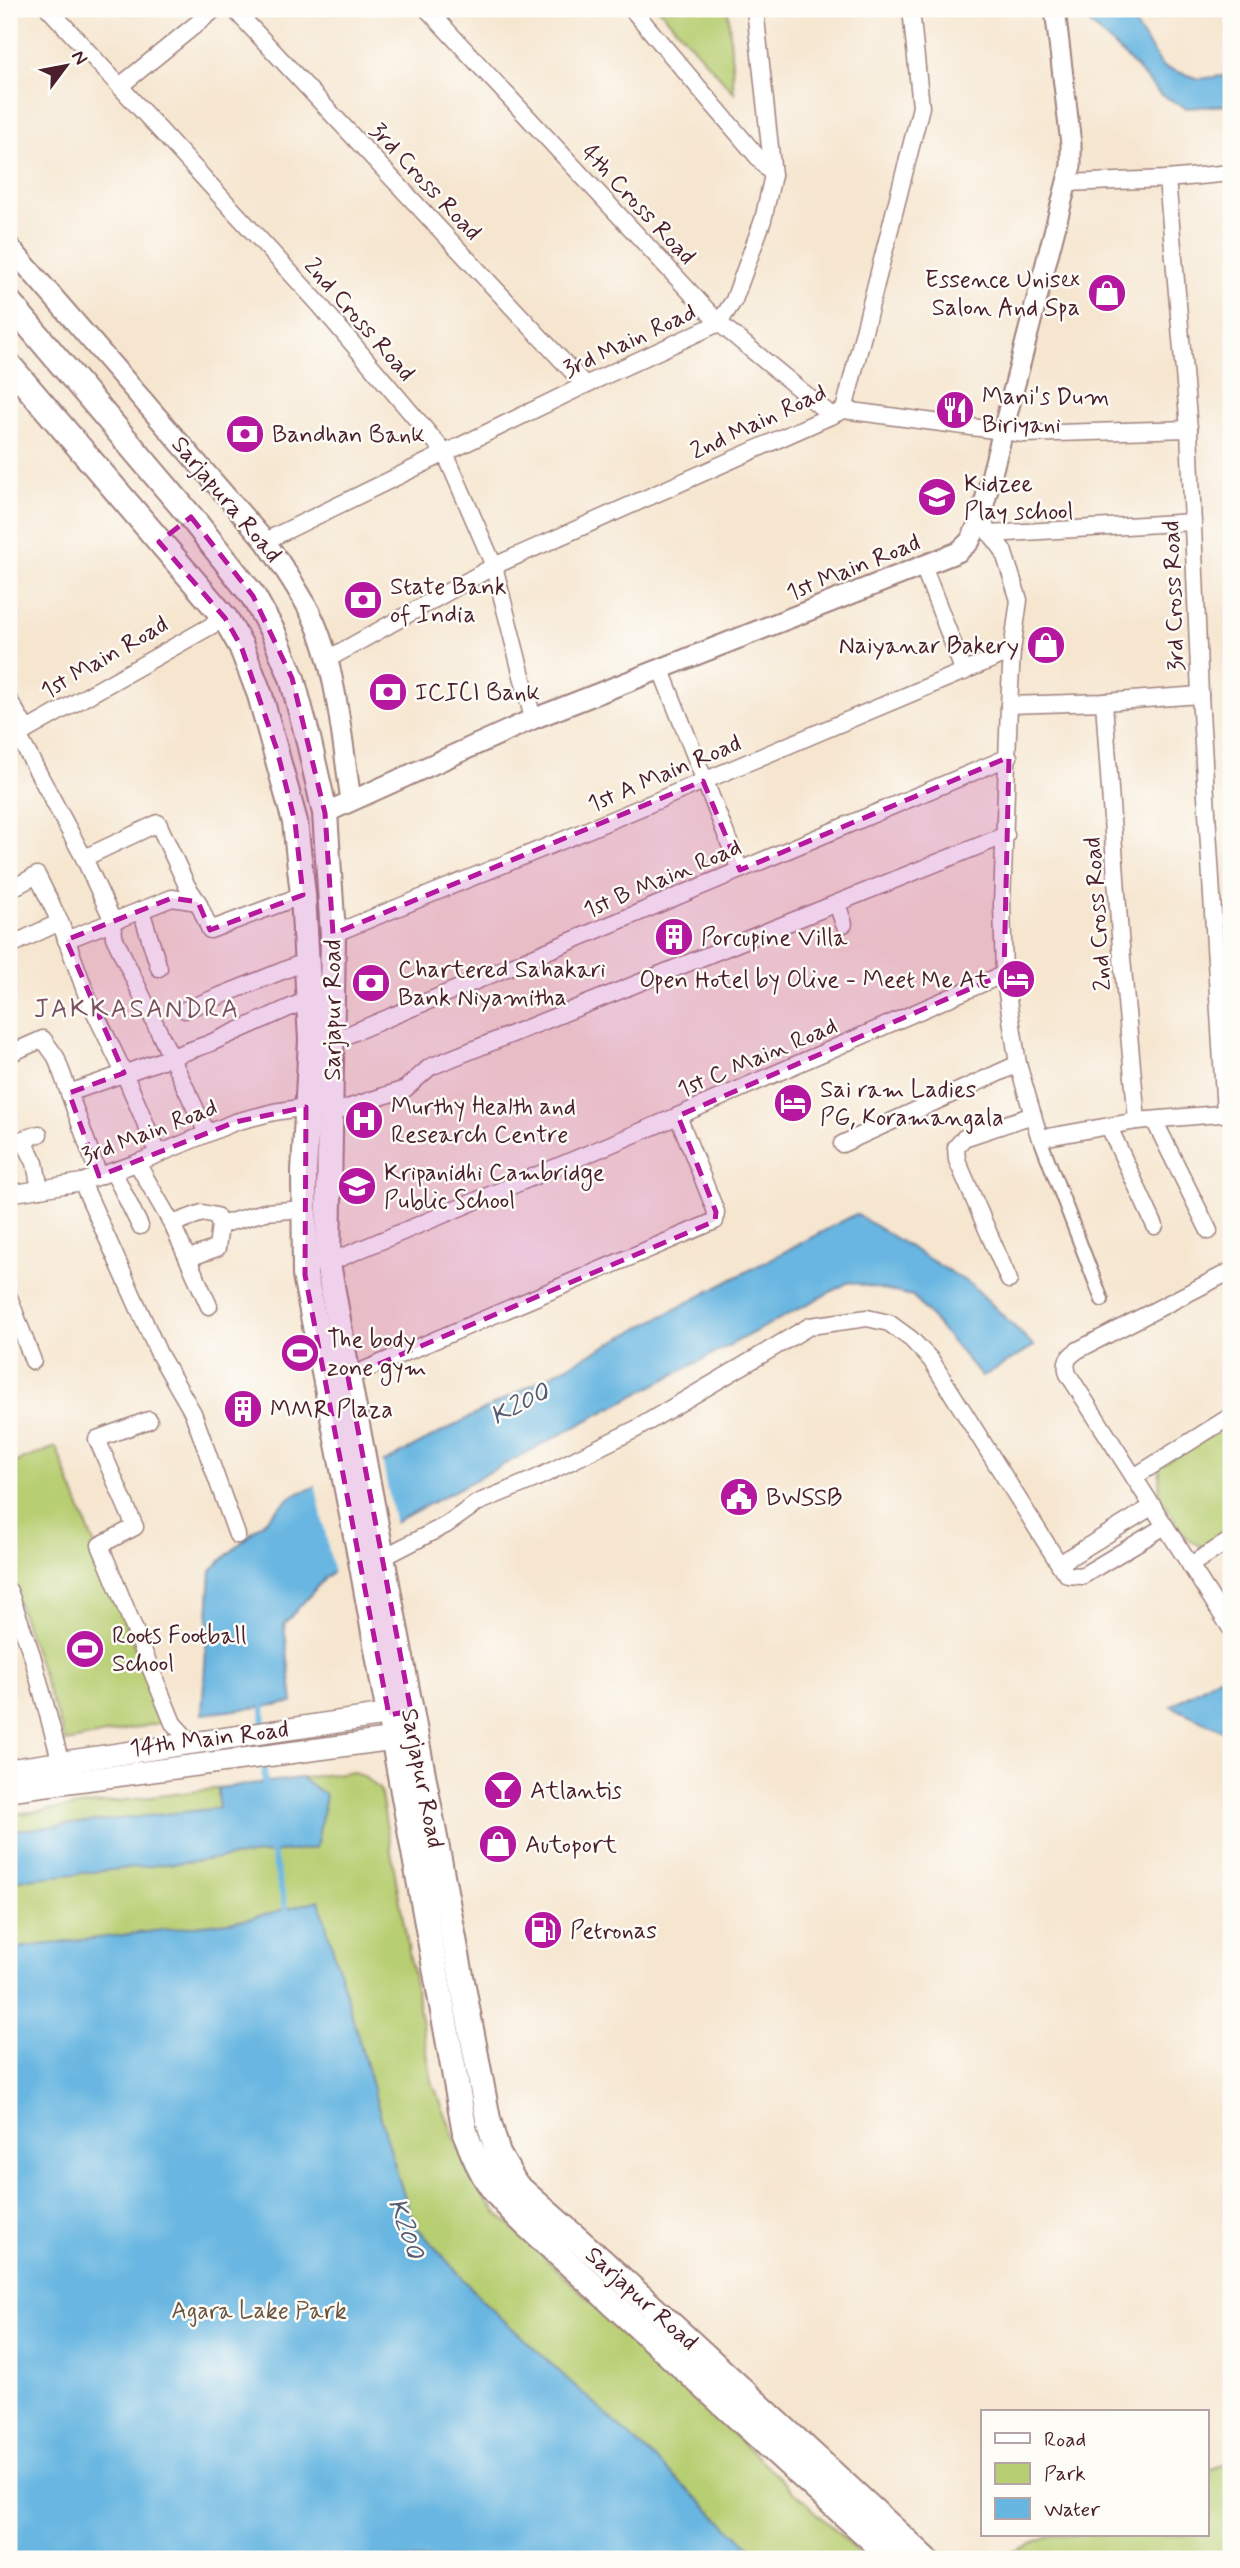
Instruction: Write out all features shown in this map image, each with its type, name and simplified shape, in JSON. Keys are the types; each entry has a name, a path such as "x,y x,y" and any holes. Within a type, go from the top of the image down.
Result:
{"main road":[{"name":"Sarjapura Road","path":"9,302 191,517 253,596 274,632 292,678 325,813"},
{"path":"9,365 225,618"},
{"path":"159,542 191,517"},
{"name":"Sarjapur Road","path":"225,618 241,646 260,695 295,822 303,895 311,1040 306,1107 305,1275 374,1556 465,2132 478,2168 513,2212 893,2559"},
{"name":"Sarjapur Road","path":"325,813 333,934 328,1263 348,1377 353,1463"},
{"name":"Sarjapur Road","path":"402,1725 488,2119 498,2154 516,2185 926,2559"},
{"name":"14th Main Road","path":"9,1770 311,1727 402,1725"},
{"name":"14th Main Road","path":"9,1790 311,1752 402,1725"}],"street":[{"name":"2nd Cross Road","path":"50,9 319,304 445,453 494,566 533,719"},
{"path":"120,86 215,9"},
{"name":"3rd Cross Road","path":"234,9 585,385"},
{"name":"4th Cross Road","path":"427,9 719,323 838,413"},
{"path":"632,9 773,175"},
{"name":"3rd Main Road","path":"265,541 585,385 719,323 734,300 764,220 773,175 755,9"},
{"name":"2nd Main Road","path":"328,659 494,566 838,413 921,107 911,9"},
{"name":"1st Main Road","path":"325,813 533,719 958,552 985,527 1002,431 1072,154 1055,9"},
{"path":"1066,183 1231,173"},
{"name":"3rd Cross Road","path":"1167,178 1189,429 1200,695 1228,1113"},
{"name":"Sarjapura Road","path":"9,246 265,541 290,574 312,616 328,659 351,800"},
{"path":"838,413 1024,434 1189,429"},
{"path":"985,527 1193,522"},
{"path":"985,527 1003,550 1019,600 1012,651 1009,705 1002,904 1004,974 1018,1064 1033,1115 1102,1300"},
{"path":"923,566 964,672"},
{"name":"1st Main Road","path":"18,735 225,618"},
{"name":"1st A Main Road","path":"333,934 1012,651"},
{"path":"661,670 740,870"},
{"path":"1009,705 1200,695"},
{"path":"9,700 18,735 84,858 113,921 114,937 207,1133"},
{"name":"2nd Cross Road","path":"1104,702 1120,936 1146,1120"},
{"name":"1st B Main Road","path":"333,1041 1009,757"},
{"path":"84,858 158,823 210,930 303,895"},
{"path":"332,1113 405,1089 430,1068 1006,835"},
{"path":"10,886 37,875 60,922 87,996 158,1153"},
{"path":"65,940 172,898 198,902"},
{"path":"836,904 844,924"},
{"path":"141,911 159,968"},
{"path":"9,946 60,922"},
{"path":"185,1010 307,961"},
{"name":"1st C Main Road","path":"328,1263 678,1116 1004,974"},
{"path":"69,1093 208,1044 309,999"},
{"path":"9,1054 43,1039 56,1057 69,1093 106,1174 141,1226"},
{"path":"842,1144 1018,1064"},
{"name":"3rd Main Road","path":"9,1194 82,1182 248,1119 306,1107"},
{"path":"1040,1136 1048,1137 1146,1120 1228,1113"},
{"path":"1009,1280 957,1160 956,1147 964,1138 1033,1115"},
{"path":"348,1377 715,1221 716,1212 678,1116"},
{"path":"1146,1120 1209,1231"},
{"path":"1109,1127 1155,1226"},
{"path":"39,1134 23,1139 35,1163 40,1189"},
{"path":"137,1163 172,1224 209,1306"},
{"path":"82,1182 159,1354 193,1413 237,1535"},
{"path":"220,1225 265,1212 304,1209"},
{"path":"172,1224 202,1213 216,1216 220,1225 217,1248 189,1258"},
{"path":"1231,1271 1068,1357 1065,1366 1231,1629"},
{"path":"9,1297 33,1361"},
{"path":"374,1556 446,1525 477,1503 535,1479 636,1429 810,1326 867,1318 889,1324 911,1339 931,1360 1068,1575 1083,1576 1165,1526"},
{"path":"1134,1477 1231,1416"},
{"path":"149,1420 97,1439 135,1527 100,1545 173,1723 198,1743"},
{"path":"1059,1564 1153,1506"},
{"path":"1190,1565 1231,1540"},
{"path":"9,1591 32,1655 61,1763"}],"highlighted area":[{"path":"191,517 253,596 292,678 325,813 333,934 703,781 740,870 1009,757 1004,974 678,1116 716,1212 715,1221 348,1377 411,1711 389,1715 305,1275 306,1107 235,1122 99,1176 69,1093 124,1073 66,940 172,898 198,902 210,930 303,895 295,822 277,750 241,646 225,618 159,542"}],"green space":[{"path":"659,9 728,9 734,93"},
{"path":"1231,1423 1231,1531 1205,1548 1186,1538 1159,1495 1160,1466"},
{"name":"Roots Football School","path":"56,1447 164,1722 66,1742 9,1577 9,1465"},
{"name":"Agara Lake Park","path":"349,1772 362,1776 380,1790 432,2081 473,2184 496,2212 866,2559 9,2559 9,1815"},
{"path":"1231,2461 1231,2559 995,2559 1052,2536 1208,2536 1208,2471"}],"water":[{"path":"1085,9 1125,9 1163,67 1199,79 1231,75 1231,105 1186,108 1160,94 1130,61 1086,20"},
{"path":"856,1214 973,1286 1034,1346 982,1377 913,1296 849,1282 397,1521 325,1578 284,1624 293,1703 202,1714 211,1570 293,1495 387,1461"},
{"path":"1231,1670 1231,1735 1171,1706"},
{"path":"301,1778 326,1795 316,1848 9,1881 9,1831 219,1808 218,1788"},
{"name":"Agara Lake Park","path":"319,1900 414,2224 483,2301 763,2559 9,2559 9,1949 244,1920"}],"pier":[{"path":"382,1459 395,1526 334,1575 315,1483"}],"waterway":[{"name":"K200","path":"263,1700 265,1791"},
{"name":"K200","path":"271,1846 287,1914"}],"place":[{"name":"Essence Unisex Salon And Spa","path":"1107,293"},
{"name":"Mani's Dum Biriyani","path":"955,410"},
{"name":"Bandhan Bank","path":"245,434"},
{"name":"Kidzee Play school","path":"937,497"},
{"name":"State Bank of India","path":"363,600"},
{"name":"Naiyanar Bakery","path":"1046,645"},
{"name":"ICICI Bank","path":"388,692"},
{"name":"Porcupine Villa","path":"674,937"},
{"name":"Open Hotel by Olive - Meet Me At","path":"1016,979"},
{"name":"Chartered Sahakari Bank Niyamitha","path":"371,983"},
{"name":"Sai ram Ladies PG, Koramangala","path":"793,1103"},
{"name":"Murthy Health and Research Centre","path":"364,1120"},
{"name":"Kripanidhi Cambridge Public School","path":"357,1186"},
{"name":"The body zone gym","path":"300,1353"},
{"name":"MMR Plaza","path":"243,1409"},
{"name":"BWSSB","path":"739,1497"},
{"name":"Roots Football School","path":"85,1649"},
{"name":"Atlantis","path":"503,1790"},
{"name":"Autoport","path":"498,1844"},
{"name":"Petronas","path":"543,1930"}],"district":[{"name":"JAKKASANDRA","path":"137,1008"}]}
